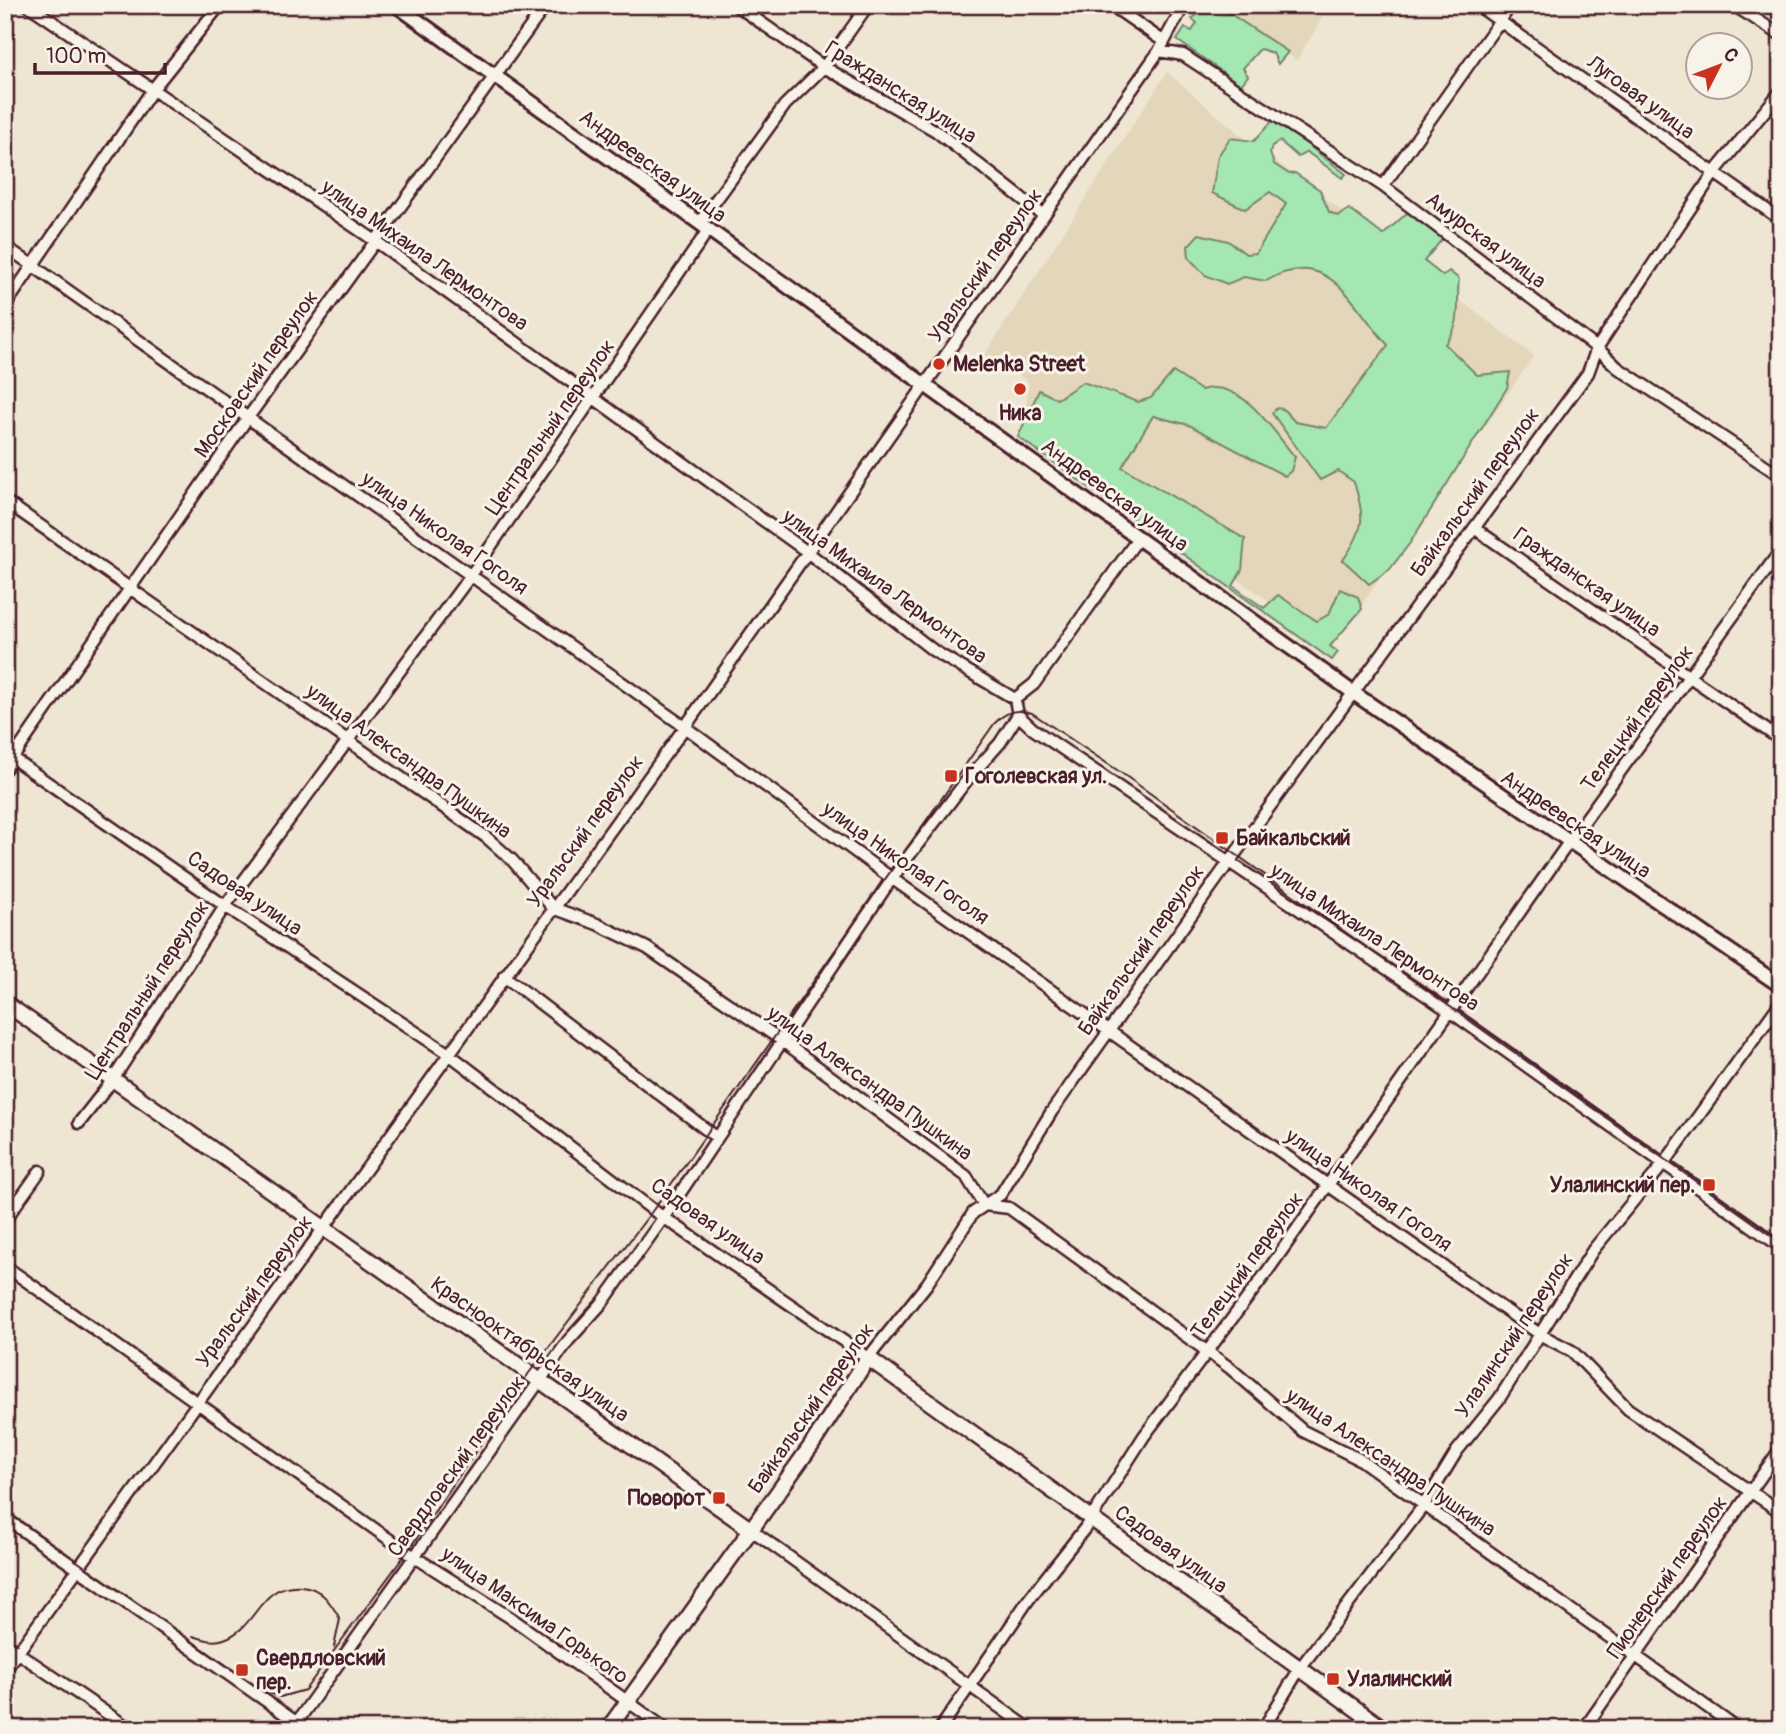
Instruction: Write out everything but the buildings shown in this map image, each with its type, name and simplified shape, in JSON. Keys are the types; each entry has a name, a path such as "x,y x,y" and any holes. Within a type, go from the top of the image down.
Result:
{"main road":[{"name":"Краснооктябрьская улица","path":"5,1003 750,1529"},
{"name":"Садовая улица","path":"868,1359 1092,1517 1384,1729"},
{"name":"Байкальский переулок","path":"608,1729 811,1446 868,1359"}],"street":[{"name":"улица Михаила Лермонтова","path":"29,5 374,240 806,551 934,651 1015,699"},
{"path":"5,306 153,89 220,5"},
{"name":"Андреевская улица","path":"397,5 1355,694 1781,986"},
{"name":"Московский переулок","path":"5,769 9,755 130,590 374,240 546,5"},
{"name":"Гражданская улица","path":"736,5 824,67 936,131 1043,215"},
{"name":"Центральный переулок","path":"79,1123 112,1081 225,906 471,575 594,399 785,105 824,67 868,5"},
{"name":"Амурская улица","path":"1111,5 1161,46 1183,55 1383,186 1651,391 1781,476"},
{"name":"Уральский переулок","path":"5,1670 685,727 1161,46 1184,5"},
{"name":"Луговая улица","path":"1477,5 1781,220"},
{"path":"1383,186 1511,5"},
{"path":"1734,5 1781,36"},
{"name":"Байкальский переулок","path":"868,1359 927,1284 974,1213 1001,1194 1052,1111 1588,373 1597,348 1714,173 1781,91"},
{"name":"улица Николая Гоголя","path":"5,246 685,727 892,878 1541,1335 1572,1351 1628,1409 1781,1513"},
{"name":"улица Александра Пушкина","path":"5,501 499,847 553,908 597,923 647,948 781,1040 966,1176 984,1205 1009,1208 1208,1351 1303,1432 1361,1460 1738,1729"},
{"name":"Гражданская улица","path":"1474,528 1781,740"},
{"path":"1018,716 1015,699 1034,684 1139,537"},
{"name":"Телецкий переулок","path":"940,1729 1092,1517 1144,1436 1329,1185 1452,1013 1569,842 1781,550"},
{"name":"улица Михаила Лермонтова","path":"1018,716 1452,1013 1781,1247"},
{"name":"Свердловский переулок","path":"294,1725 541,1382 664,1217 892,878 967,780 1000,743 1018,716"},
{"name":"Садовая улица","path":"9,755 225,906 449,1054 664,1217 868,1359"},
{"path":"504,976 716,1137"},
{"name":"Улалинский переулок","path":"1263,1729 1300,1668 1424,1505 1446,1467 1499,1399 1594,1250 1664,1163 1781,1002"},
{"path":"5,1220 40,1171"},
{"name":"улица Максима Горького","path":"5,1266 415,1556 514,1620 666,1729"},
{"name":"Пионерский переулок","path":"1584,1729 1781,1448"},
{"path":"5,1518 294,1725 306,1729"},
{"name":"Краснооктябрьская улица","path":"750,1529 1030,1729"},
{"path":"5,1644 130,1729"}],"shaded area":[{"path":"1218,5 1330,5 1297,60 1216,8"},
{"path":"1167,72 1238,133 1534,356 1333,646 1023,428 1029,382 1004,366 975,370"}],"green space":[{"path":"1208,5 1217,5 1288,52 1278,64 1273,53 1260,49 1243,68 1248,76 1241,85 1177,40 1185,28 1192,31 1197,23 1192,19"},
{"path":"1274,119 1346,174 1342,178 1307,152 1298,157 1280,141 1272,146 1270,153 1274,164 1289,174 1295,173 1320,190 1329,212 1338,216 1349,209 1383,235 1408,212 1444,237 1424,261 1443,276 1449,271 1459,279 1457,321 1445,344 1477,375 1510,372 1507,388 1410,543 1390,569 1369,584 1343,560 1356,540 1361,523 1354,482 1338,471 1320,480 1272,413 1277,408 1283,409 1295,422 1326,428 1388,345 1338,284 1323,275 1307,270 1288,272 1266,281 1244,277 1227,284 1205,275 1189,258 1188,246 1199,234 1228,241 1246,254 1256,253 1286,204 1270,192 1245,209 1212,193 1218,156 1230,138 1254,141"},
{"path":"1173,372 1201,390 1216,388 1230,391 1255,408 1295,457 1291,471 1285,476 1189,425 1153,416 1122,467 1245,539 1242,570 1233,586 1264,608 1278,595 1317,621 1329,614 1340,589 1358,597 1362,609 1330,646 1338,652 1332,660 1018,437 1039,390 1057,399 1083,382 1138,402 1151,398"}],"tram line":[{"path":"5,1511 262,1690 280,1697 305,1690 407,1552 529,1373 653,1210 994,724 1016,711 1032,713 1120,772 1781,1242"},
{"path":"193,1636 212,1641 224,1639 244,1626 276,1591 301,1586 320,1593 340,1619 334,1647"}],"place":[{"name":"Melenka Street","path":"939,364"},
{"name":"Ника","path":"1020,389"},
{"name":"Гоголевская ул.","path":"951,776"},
{"name":"Байкальский","path":"1222,838"},
{"name":"Улалинский пер.","path":"1709,1185"},
{"name":"Поворот","path":"719,1498"},
{"name":"Свердловский пер.","path":"242,1670"},
{"name":"Улалинский","path":"1333,1679"}]}
